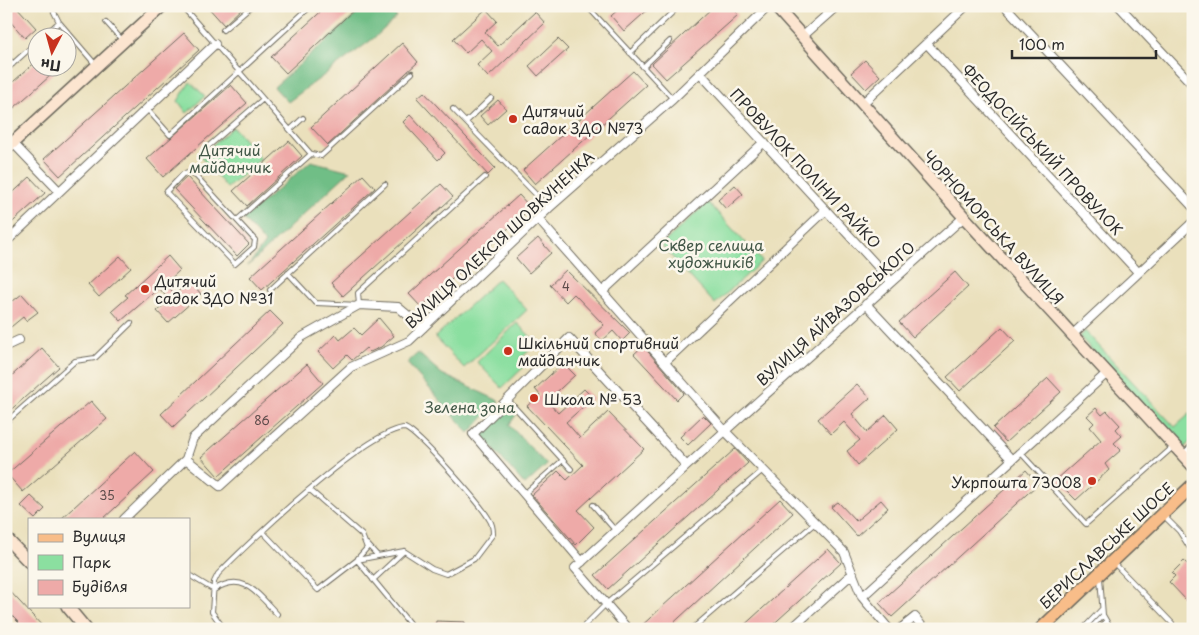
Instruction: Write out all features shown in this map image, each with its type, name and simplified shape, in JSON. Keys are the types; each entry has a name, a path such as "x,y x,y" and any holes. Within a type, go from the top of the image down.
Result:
{"main road":[{"name":"БЕРИСЛАВСЬКЕ ШОСЕ","path":"1041,629 1193,486"}],"street":[{"path":"59,191 10,146 162,6"},
{"name":"ВУЛИЦЯ ОЛЕКСІЯ ШОВКУНЕНКА","path":"186,459 220,486 351,367 409,341 549,208 700,73 769,6"},
{"name":"ЧОРНОМОРСЬКА ВУЛИЦЯ","path":"775,6 964,217 1193,466"},
{"path":"802,37 837,6"},
{"path":"862,104 966,6"},
{"path":"1005,6 1193,207"},
{"path":"1119,6 1193,85"},
{"path":"6,242 215,44"},
{"name":"ФЕОДОСІЙСЬКИЙ ПРОВУЛОК","path":"927,44 1138,272"},
{"name":"ПРОВУЛОК ПОЛІНИ РАЙКО","path":"700,73 891,281"},
{"path":"602,292 764,142"},
{"path":"665,362 826,210"},
{"name":"ВУЛИЦЯ АЙВАЗОВСЬКОГО","path":"606,604 575,568 686,465 964,217"},
{"path":"538,219 725,430 844,552 862,597 887,628"},
{"path":"1072,335 1193,222"},
{"path":"866,304 1012,460"},
{"path":"125,518 186,459 193,438 302,337 359,305 398,307 423,328"},
{"path":"582,562 473,434 569,338 686,465"},
{"path":"6,346 19,340"},
{"path":"862,597 1107,373"},
{"path":"1183,457 1193,447"},
{"path":"6,538 28,561"},
{"path":"791,629 853,573"},
{"path":"606,604 628,629"},
{"path":"69,608 86,629"},
{"path":"900,629 915,616 924,629"}],"lane":[{"path":"51,6 59,22 97,66"},
{"path":"182,6 311,154 321,156 412,73"},
{"path":"223,30 251,6"},
{"path":"146,109 170,134 311,6"},
{"path":"587,6 672,99"},
{"path":"630,54 679,6"},
{"path":"53,28 59,22"},
{"path":"106,22 123,41"},
{"path":"643,67 670,41"},
{"path":"6,70 28,50"},
{"path":"6,56 13,64"},
{"path":"466,122 492,98"},
{"path":"204,150 263,99"},
{"path":"453,109 549,208"},
{"path":"290,130 303,118"},
{"path":"344,135 348,140"},
{"path":"237,220 311,154"},
{"path":"190,173 196,176 237,220 255,240 256,244 235,264 166,192 183,174 190,173"},
{"path":"288,273 316,303 359,305 358,293 485,177"},
{"path":"270,290 385,184"},
{"path":"6,422 76,360 95,358 131,323"},
{"path":"507,398 571,468"},
{"path":"224,629 212,612 218,574 346,459 396,430 408,429 439,460 483,510 490,519 494,534 474,559 446,574 432,570 412,554 404,551 357,560"},
{"path":"1020,452 1086,524 1173,446"},
{"path":"524,494 563,460"},
{"path":"581,629 606,604 764,470"},
{"path":"310,490 362,535 367,544 378,555"},
{"path":"593,505 616,530"},
{"path":"1162,515 1179,531 1193,553"},
{"path":"692,629 816,523"},
{"path":"263,532 318,590 357,560 365,552 367,544"},
{"path":"373,580 404,551"},
{"path":"357,560 414,629"},
{"path":"1112,561 1172,623"},
{"path":"1100,573 1103,615 1110,628"},
{"path":"190,576 214,590"},
{"path":"214,590 225,582 239,582 261,597 277,614"},
{"path":"1083,629 1102,608"},
{"path":"1090,629 1103,615"},
{"path":"1100,629 1106,622"}],"green space":[{"path":"366,6 385,6 397,17 374,38 288,102 274,87"},
{"path":"190,82 205,96 187,113 178,101"},
{"name":"Дитячий майданчик","path":"233,127 261,159 227,188 200,156"},
{"path":"311,161 350,171 248,266 265,243 243,219"},
{"name":"Сквер селища художників","path":"708,202 762,261 715,304 661,245"},
{"path":"498,279 527,310 464,368 435,337"},
{"name":"Шкільний спортивний майданчик","path":"517,323 537,343 520,359 526,365 502,388 477,362"},
{"path":"1085,331 1175,427 1193,411 1193,439 1183,449 1080,337"},
{"name":"Зелена зона","path":"418,353 442,374 499,401 469,433 407,363"},
{"path":"508,403 516,415 509,425 547,465 525,485 480,434"}],"building":[{"path":"6,6 16,6 36,28 28,28 28,35 25,38 6,17"},
{"path":"207,6 244,6 224,25"},
{"path":"327,6 358,6 286,73 271,57"},
{"path":"622,6 652,6 624,31 611,16"},
{"path":"714,6 731,6 738,15 666,79 652,64"},
{"path":"486,9 497,21 485,32 498,46 535,12 545,23 488,77 477,65 492,51 481,39 466,53 453,39"},
{"path":"184,33 199,50 60,176 44,159"},
{"path":"558,39 568,49 538,76 529,66"},
{"path":"402,43 418,62 328,145 311,127"},
{"path":"865,60 880,76 866,89 851,73"},
{"path":"28,69 28,78 48,78 6,115 6,88"},
{"path":"633,71 646,85 535,184 523,170"},
{"path":"231,85 247,103 163,177 147,159"},
{"path":"424,92 495,168 488,175 417,98"},
{"path":"498,100 506,109 488,125 480,116"},
{"path":"410,115 445,153 438,160 403,122"},
{"path":"289,141 302,156 247,206 233,191"},
{"path":"363,175 375,188 262,290 250,277"},
{"path":"30,177 45,193 6,228 6,199"},
{"path":"187,177 249,244 237,256 174,189"},
{"path":"441,184 453,197 343,296 331,283"},
{"path":"735,185 743,194 726,209 718,200"},
{"path":"519,195 531,208 421,307 409,294"},
{"path":"538,238 551,253 529,273 516,258"},
{"path":"120,256 131,268 99,297 88,285"},
{"path":"168,256 180,270 165,284 175,294 190,281 201,294 168,323 157,311 169,300 159,288 121,321 112,311 128,297 125,295"},
{"path":"566,270 630,333 622,341 613,331 602,341 595,333 604,325 574,294 566,302 550,285"},
{"path":"955,272 968,287 913,337 899,322"},
{"path":"6,294 13,301 22,294 38,312 26,321 23,317 6,331"},
{"path":"270,311 283,324 173,427 161,414"},
{"path":"379,318 394,336 381,347 370,352 366,348 352,360 347,355 333,368 318,352 336,335 340,340 354,328 361,335"},
{"path":"1002,327 1015,341 960,391 947,377"},
{"path":"643,346 684,393 677,400 634,354"},
{"path":"42,348 59,367 6,414 6,381"},
{"path":"563,363 575,375 547,401 558,413 584,389 593,398 566,422 580,438 608,412 644,449 578,510 594,527 576,545 532,495 558,471 567,480 583,465 527,406 540,395 535,389"},
{"path":"307,364 323,383 218,476 201,457"},
{"path":"1048,378 1061,392 1006,442 993,428"},
{"path":"857,384 870,398 852,414 867,432 886,415 898,429 858,465 847,451 860,440 844,422 831,434 818,419"},
{"path":"91,401 107,419 23,492 7,474"},
{"path":"1096,408 1102,415 1107,411 1120,425 1116,429 1122,436 1114,443 1121,450 1105,464 1109,470 1076,500 1056,480 1101,440 1090,427 1094,423 1087,416"},
{"path":"703,415 711,423 688,445 680,437"},
{"path":"735,449 748,463 608,589 595,575"},
{"path":"135,451 154,472 104,518 62,518"},
{"path":"1026,470 1038,484 892,617 879,603"},
{"path":"31,496 45,509 34,518 21,506"},
{"path":"780,499 793,513 667,629 638,629"},
{"path":"881,500 888,508 857,536 831,507 838,502 856,521"},
{"path":"828,549 841,563 768,629 740,629"},
{"path":"1184,561 1193,569 1193,597 1188,602 1169,582 1175,576 1172,573"},
{"path":"6,587 45,629 13,629 19,623 6,610"},
{"path":"436,621 465,622 465,629 435,629"}],"place":[{"name":"Дитячий садок ЗДО №73","path":"513,119"},
{"name":"Дитячий садок ЗДО №31","path":"145,289"},
{"name":"Шкільний спортивний майданчик","path":"508,351"},
{"name":"Школа № 53","path":"534,398"},
{"name":"Укрпошта 73008","path":"1092,481"}]}
